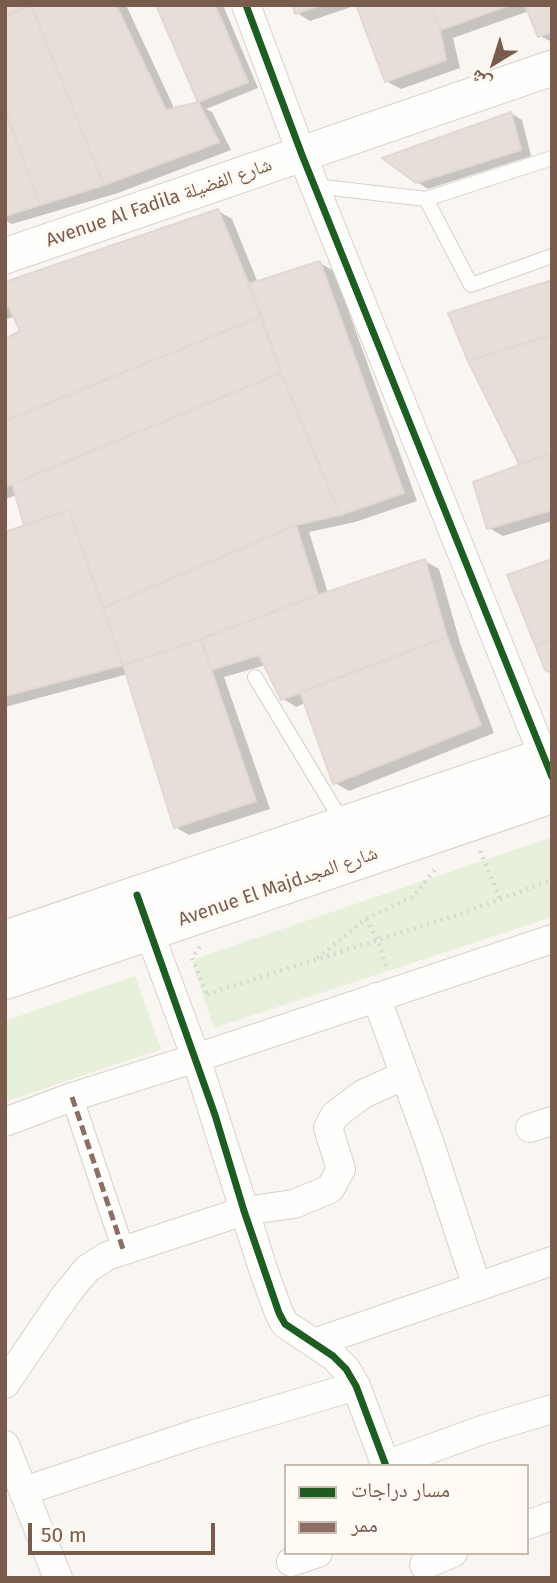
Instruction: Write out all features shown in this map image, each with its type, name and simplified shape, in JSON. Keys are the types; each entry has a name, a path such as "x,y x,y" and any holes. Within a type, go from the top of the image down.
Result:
{"main road":[{"name":"Avenue El Majdشارع المجد","path":"5,940 344,825 549,763"},
{"name":"Avenue El Majdشارع المجد","path":"5,980 552,794"},
{"path":"344,825 358,860"}],"street":[{"path":"246,5 302,155 549,763"},
{"name":"Avenue Al Fadila شارع الفضيلة","path":"5,256 552,68"},
{"path":"137,895 196,1058 263,1269 285,1324 346,1369 356,1386 386,1464"},
{"path":"5,1122 72,1097 552,939"},
{"path":"385,994 405,1075 477,1287"},
{"path":"5,1384 65,1296 87,1269 107,1256 244,1211 293,1204 330,1189 341,1169 328,1128 335,1115 363,1094 405,1075"},
{"path":"72,1097 123,1249"},
{"path":"314,1343 552,1261"},
{"path":"24,1491 195,1434 356,1386"},
{"path":"389,1464 482,1430 552,1409"},
{"path":"5,1445 58,1578"},
{"path":"529,1524 552,1516"},
{"path":"291,1563 313,1555"},
{"path":"423,1565 448,1555"}],"lane":[{"path":"315,186 426,199 552,158"},
{"path":"426,199 471,285 552,256"},
{"path":"255,677 344,825"}],"path":[{"path":"479,851 500,899"},
{"path":"315,960 366,919 414,896 439,864"},
{"path":"176,1004 379,940 552,880"},
{"path":"366,919 379,940 385,994"}],"green space":[{"path":"552,837 552,917 214,1028 193,965 197,958"},
{"path":"135,976 161,1049 5,1102 5,1021"}],"building":[{"path":"5,5 29,5 5,16"},
{"path":"31,5 104,185 40,205 5,109 5,16"},
{"path":"31,5 116,5 166,110 198,102 219,142 104,185"},
{"path":"156,5 215,5 248,82 198,102"},
{"path":"293,5 321,5 295,14"},
{"path":"356,5 431,5 440,30 446,60 385,82"},
{"path":"431,5 510,5 440,30"},
{"path":"525,5 552,5 552,32 538,37"},
{"path":"5,109 40,205 5,216"},
{"path":"511,112 521,150 416,183 382,158"},
{"path":"218,209 262,316 5,421 5,339 20,331 9,307 5,308 5,282"},
{"path":"320,261 404,493 340,515 281,373 248,284"},
{"path":"552,280 552,335 468,361 448,313"},
{"path":"262,316 281,373 5,487 5,421"},
{"path":"552,335 552,453 519,464 468,361"},
{"path":"281,373 340,515 296,525 103,608 69,510 24,525 12,484"},
{"path":"552,453 552,510 487,529 473,482"},
{"path":"69,510 123,665 5,696 5,532"},
{"path":"296,525 318,595 123,665 103,608"},
{"path":"425,559 447,637 281,700 259,655 211,670 201,639"},
{"path":"552,559 552,640 535,645 507,575"},
{"path":"447,637 481,725 333,784 300,692"},
{"path":"201,639 256,801 174,828 123,665"},
{"path":"552,640 552,673 545,670 535,645"}],"marked path":[{"path":"72,1097 123,1249"}],"cycle path":[{"path":"246,5 302,155 552,777"},
{"path":"137,895 215,1115 279,1313 285,1324 333,1356 346,1369 356,1386 385,1464"}]}
